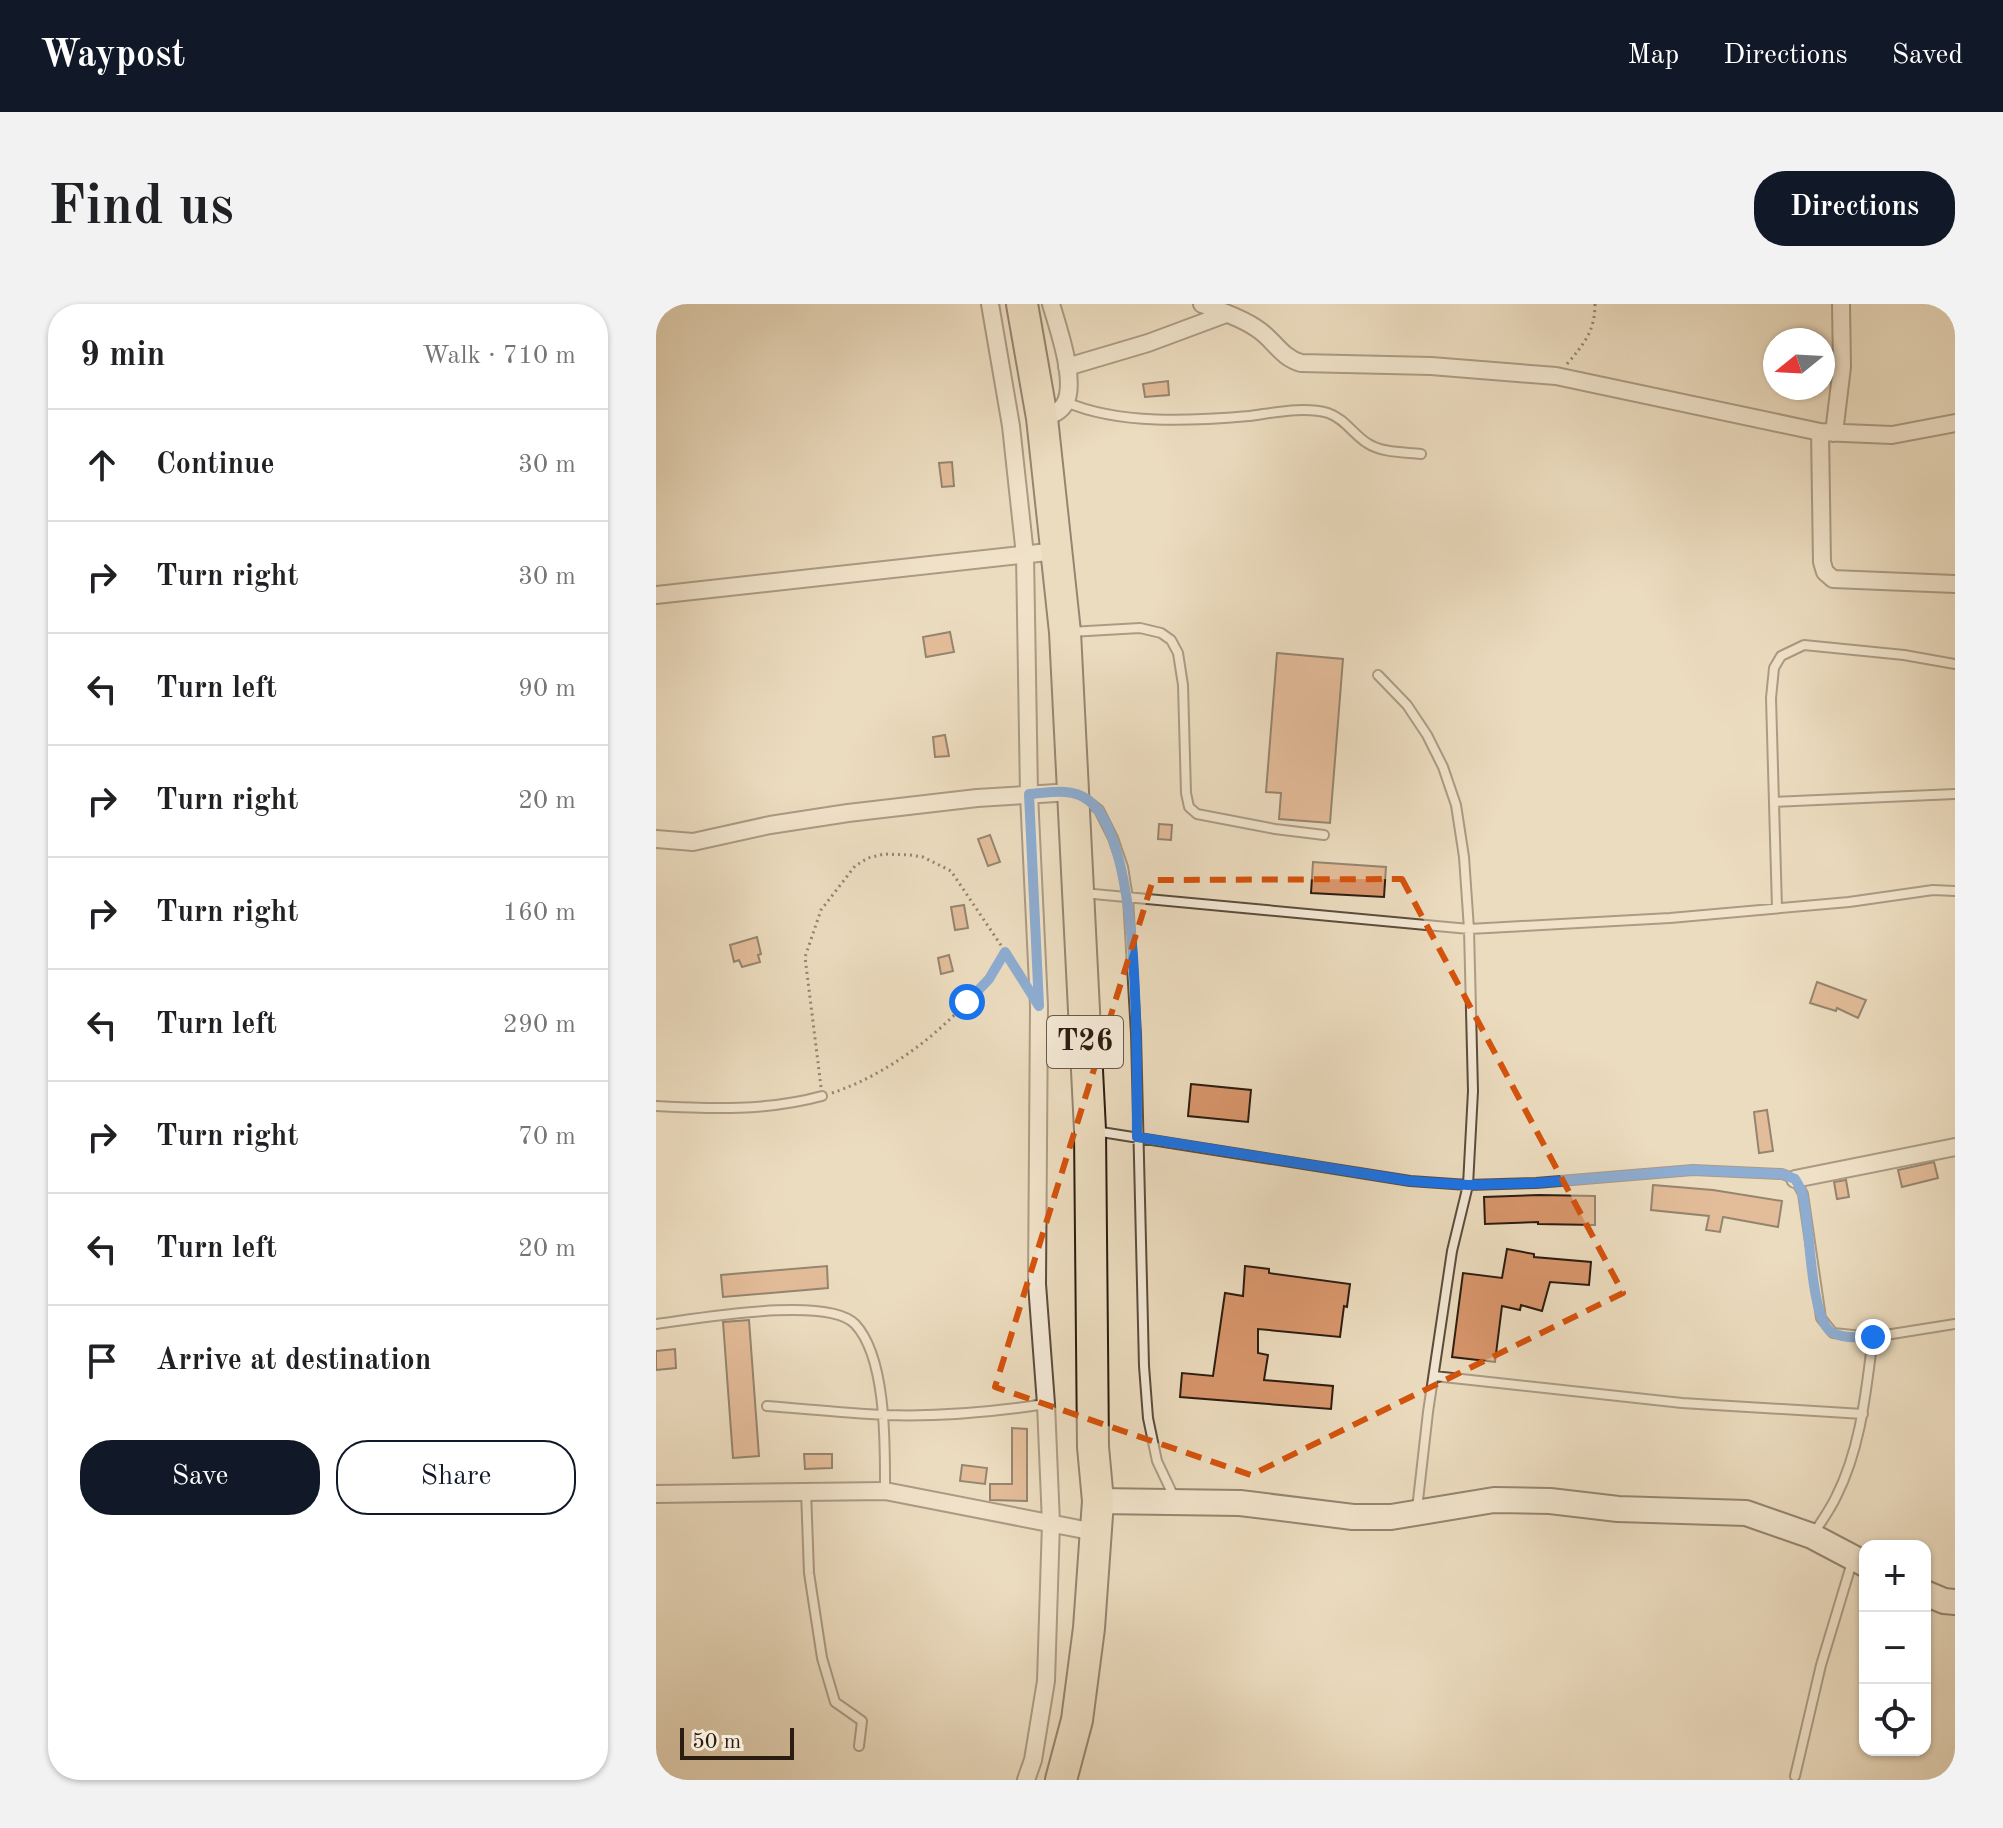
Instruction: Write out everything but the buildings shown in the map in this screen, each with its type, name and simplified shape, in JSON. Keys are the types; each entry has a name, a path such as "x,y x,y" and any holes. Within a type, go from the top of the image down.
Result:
{"highway":[{"name":"T26","path":"1022,304 1054,410 1057,551 1065,632 1090,1130 1093,1447 1098,1501 1077,1720 1061,1780"}],"street":[{"path":"990,304 1011,426 1025,555 1029,794 1039,1006 1037,1284 1051,1523 1046,1681 1033,1760 1026,1780"},
{"path":"1051,304 1067,367 1054,410"},
{"path":"1202,304 1255,327 1287,359 1301,363 1431,366 1556,376 1827,432 1892,435 1955,423"},
{"path":"1841,304 1842,367 1827,432 1822,562 1828,576 1833,579 1955,584"},
{"path":"1067,367 1148,343 1226,314"},
{"path":"656,595 1057,551"},
{"path":"656,839 693,842 770,825 848,813 1072,792"},
{"path":"1795,1179 1955,1147"},
{"path":"656,1494 885,1491 1095,1532"},
{"path":"1098,1501 1240,1503 1353,1517 1391,1517 1494,1500 1550,1501 1618,1509 1746,1513 1812,1536 1859,1561"},
{"path":"1931,1596 1955,1602"}],"lane":[{"path":"1054,410 1117,416 1202,418 1294,412 1330,413 1367,444 1380,449 1421,454"},
{"path":"1065,632 1140,628 1161,633 1171,640 1178,653 1183,685 1186,793 1189,807 1197,814 1324,835"},
{"path":"1777,908 1771,698 1774,668 1781,656 1804,645 1904,655 1955,664"},
{"path":"1378,675 1407,705 1443,767 1456,805 1464,857 1469,929 1473,1053 1468,1185 1452,1251 1416,1512"},
{"path":"1072,792 1086,798 1099,810 1123,867 1128,898 1136,1034 1148,1418 1157,1461 1177,1502"},
{"path":"1775,802 1955,794"},
{"path":"1077,892 1469,929 1670,918 1933,890 1955,891"},
{"path":"656,1106 753,1107 781,1105 822,1096"},
{"path":"1090,1130 1347,1173 1468,1185 1536,1183 1693,1170 1782,1174 1795,1179 1803,1194 1821,1318 1833,1333 1873,1337 1955,1324"},
{"path":"656,1324 801,1310 841,1315 854,1323 870,1353 884,1415 885,1491"},
{"path":"1812,1536 1837,1497 1863,1414 1873,1337"},
{"path":"1434,1376 1682,1403 1863,1414"},
{"path":"767,1406 884,1415 967,1413 1046,1404"},
{"path":"806,1490 809,1573 822,1658 835,1702 862,1721 859,1746"},
{"path":"1795,1776 1821,1665 1859,1561"}],"path":[{"path":"1556,376 1588,340 1595,318 1595,304"},
{"path":"1005,952 989,979 923,1043 879,1072 822,1096 805,957 821,910 855,866 868,858 884,854 923,857 951,871 1005,952 1039,1006"}],"highlighted area":[{"path":"1402,879 1623,1293 1251,1475 995,1387 1153,880"}],"route":[{"path":"967,1002 989,979 1005,952 1039,1006 1029,794 1072,792 1086,798 1099,810 1123,867 1128,898 1136,1034 1137,1137 1347,1173 1468,1185 1536,1183 1693,1170 1782,1174 1795,1179 1803,1194 1813,1272 1821,1318 1826,1327 1846,1337 1873,1337"}]}
